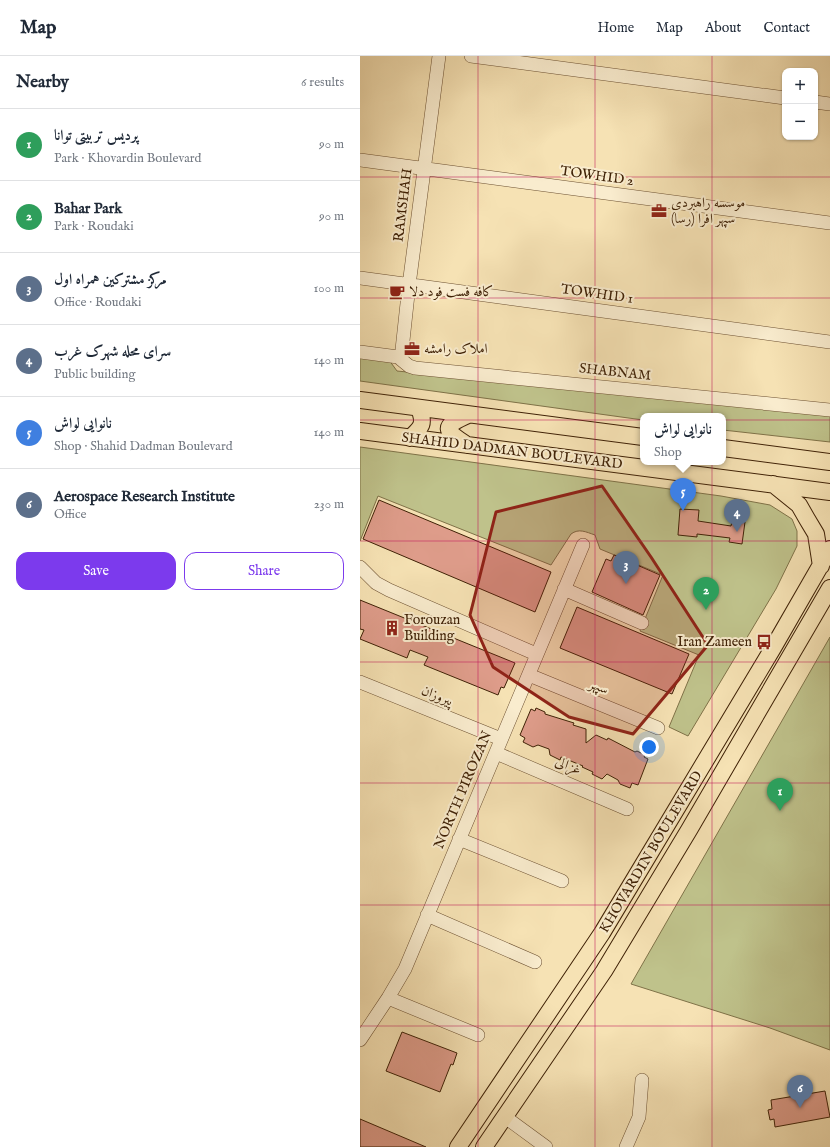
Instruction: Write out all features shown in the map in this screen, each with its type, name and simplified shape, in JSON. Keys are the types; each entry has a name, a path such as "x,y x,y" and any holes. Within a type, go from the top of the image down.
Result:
{"main road":[{"path":"360,400 640,437"},
{"path":"410,438 420,429 423,424 419,408"},
{"path":"468,415 451,423 449,427 450,432 454,437 468,445"},
{"name":"SHAHID DADMAN BOULEVARD","path":"360,431 830,492"},
{"path":"726,448 826,459"},
{"path":"773,484 799,505 816,534 821,566"},
{"name":"KHOVARDIN BOULEVARD","path":"458,1147 602,933 830,549"},
{"name":"KHOVARDIN BOULEVARD","path":"484,1147 604,971 689,830 830,588"}],"street":[{"name":"RAMSHAH","path":"401,359 438,56"},
{"path":"471,56 782,98"},
{"path":"818,102 830,104"},
{"name":"TOWHID 2","path":"360,160 830,223"},
{"name":"TOWHID 1","path":"360,278 830,342"},
{"name":"SHABNAM","path":"360,352 396,357 401,359 409,366 415,368 830,410"},
{"name":"NORTH PIROZAN","path":"360,1040 405,969 583,545"},
{"path":"360,567 376,583 389,590 536,654"},
{"path":"564,589 642,623"},
{"name":"سپهر","path":"529,675 658,728"},
{"name":"پیروزان","path":"360,682 501,739"},
{"name":"غزالی","path":"496,753 627,809"},
{"path":"459,839 562,881"},
{"path":"427,915 535,962"},
{"path":"388,998 478,1035"},
{"path":"626,1147 639,1117 642,1080"},
{"path":"505,1117 546,1147"}],"highlighted area":[{"path":"602,486 651,557 708,645 633,734 569,717 493,667 470,615 496,512"}],"green space":[{"path":"360,356 389,360 397,371 830,414 830,442 726,430 726,413 640,413 640,420 360,381"},
{"path":"360,447 721,496 770,505 792,519 797,531 797,546 776,589 688,736 669,727 699,655 640,631 663,575 600,549 595,535 586,532 577,531 571,534 551,565 378,496 360,541"},
{"path":"830,637 830,1050 770,1028 631,984"}],"building":[{"path":"379,500 551,572 535,612 363,539"},
{"path":"680,509 699,510 698,521 731,526 732,521 745,522 742,544 729,542 730,538 697,534 697,537 678,535"},
{"path":"614,555 660,575 643,615 592,592 606,559 611,561"},
{"path":"360,600 515,663 504,688 501,687 498,695 424,665 428,657 410,650 407,658 360,639 364,630 360,629"},
{"path":"577,607 689,654 672,694 560,648"},
{"path":"536,708 545,712 545,714 574,723 573,725 586,729 586,743 596,735 607,740 608,738 635,752 637,751 645,755 644,757 648,759 638,785 632,783 630,788 620,784 618,780 607,774 602,779 592,774 593,772 582,767 583,766 561,757 560,760 550,755 549,749 538,745 533,747 523,742 525,738 520,735 531,709 535,711"},
{"path":"402,1032 457,1053 440,1092 386,1071"},
{"path":"825,1091 830,1117 775,1127 774,1119 770,1120 768,1110 772,1109 771,1100"},
{"path":"360,1119 426,1147 360,1147"}],"place":[{"name":"موسسه راهبردی سپهر افرا (رسا)","path":"659,211"},
{"name":"کافه فست فود دلا","path":"397,292"},
{"name":"املاک رامشه","path":"412,349"},
{"name":"نانوایی لواش","path":"683,511"},
{"name":"سرای محله شهرک غرب","path":"737,532"},
{"name":"مرکز مشترکین همراه اول","path":"626,584"},
{"name":"Bahar Park","path":"706,610"},
{"name":"Forouzan Building","path":"392,628"},
{"name":"Iran Zameen","path":"764,642"},
{"name":"پردیس تربیتی توانا","path":"780,811"},
{"name":"Aerospace Research Institute","path":"800,1108"}]}
